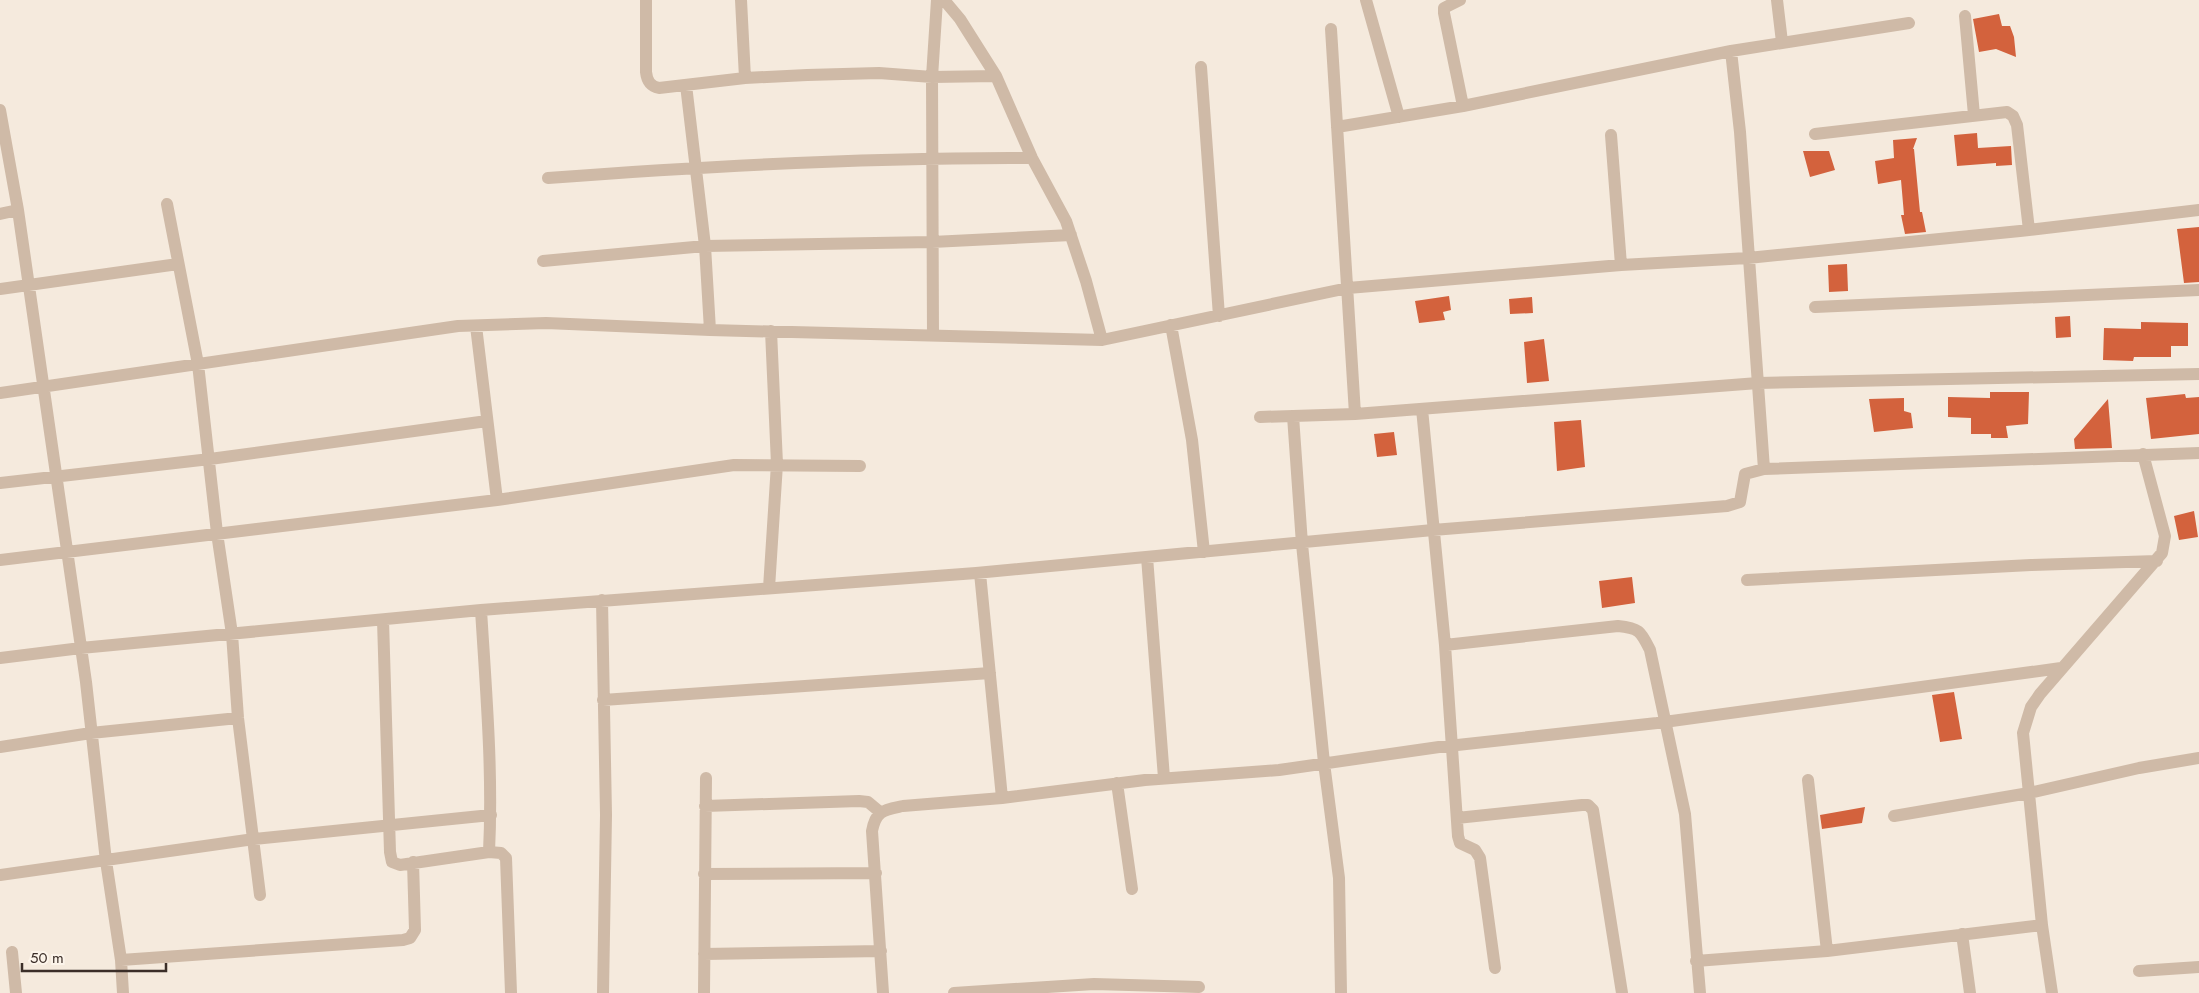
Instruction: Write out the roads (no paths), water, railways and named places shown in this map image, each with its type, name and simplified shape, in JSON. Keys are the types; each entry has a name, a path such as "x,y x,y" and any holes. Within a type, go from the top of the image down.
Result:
{"street":[{"path":"646,0 646,72 649,83 659,88 745,78 879,73 932,77 996,76"},
{"path":"741,0 745,78"},
{"path":"933,336 932,242 934,157 932,77 937,0"},
{"path":"944,0 960,20 996,76 1032,158 1066,220 1102,340"},
{"path":"1366,0 1398,117"},
{"path":"1460,0 1444,8 1444,13 1463,106"},
{"path":"1777,0 1782,42"},
{"path":"1966,16 1974,115"},
{"path":"1337,127 1463,106 1731,51 1909,23"},
{"path":"1331,29 1355,414"},
{"path":"1731,51 1740,132 1764,469"},
{"path":"1201,67 1219,316"},
{"path":"686,84 705,246 710,330"},
{"path":"0,110 18,210 80,648 106,861 121,960 123,993"},
{"path":"1815,134 2006,112 2013,116 2016,125 2029,230"},
{"path":"1612,135 1622,265"},
{"path":"548,178 696,167 934,157 1032,158"},
{"path":"167,204 198,364 217,533 232,634 238,718 260,895"},
{"path":"0,214 18,210"},
{"path":"0,393 458,326 546,322 710,330 1102,340 1348,288 1622,265 1748,258 2029,230 2199,210"},
{"path":"543,261 705,246 932,242 1071,234"},
{"path":"0,289 178,264"},
{"path":"1815,307 2199,290"},
{"path":"476,326 497,500"},
{"path":"1171,326 1192,440 1204,552"},
{"path":"769,588 777,464 771,331"},
{"path":"1260,417 1355,414 1758,384 2199,374"},
{"path":"1422,409 1445,645 1460,843 1475,850 1480,858 1495,968"},
{"path":"1293,416 1302,544 1324,763 1340,878 1341,993"},
{"path":"0,483 210,459 487,421"},
{"path":"0,658 80,648 482,610 1147,558 1433,530 1734,505 1740,502 1742,498 1745,474 1750,471 1764,469 2199,453"},
{"path":"2052,993 2042,925 2023,733 2031,707 2062,668 2162,553 2165,536 2143,454"},
{"path":"0,560 497,500 734,465 860,466"},
{"path":"1147,558 1164,778"},
{"path":"1747,580 2031,565 2157,561"},
{"path":"980,572 1002,798"},
{"path":"602,600 606,815 603,993"},
{"path":"482,610 491,815 489,852"},
{"path":"383,620 392,862 400,865 489,852 501,853 506,858 511,993"},
{"path":"1445,645 1618,626 1631,627 1640,631 1650,650 1685,814 1700,993"},
{"path":"883,993 872,831 880,812 903,806 1002,798 1164,778 1279,770 1453,745 1666,721 2062,668"},
{"path":"603,700 990,674"},
{"path":"0,747 91,734 238,718"},
{"path":"1894,816 2029,793 2130,770 2199,758"},
{"path":"704,993 706,778"},
{"path":"1808,780 1826,951"},
{"path":"1118,783 1132,889"},
{"path":"705,806 859,801 868,802 880,812"},
{"path":"1457,818 1582,804 1588,805 1593,810 1622,993"},
{"path":"0,875 254,839 491,815"},
{"path":"121,960 404,940 410,938 415,930 414,862"},
{"path":"704,874 876,873"},
{"path":"1696,961 1826,951 2042,925"},
{"path":"1962,934 1970,993"},
{"path":"704,954 881,951"},
{"path":"12,952 16,993"},
{"path":"2139,970 2199,966"},
{"path":"954,993 1094,984 1199,987"}]}
